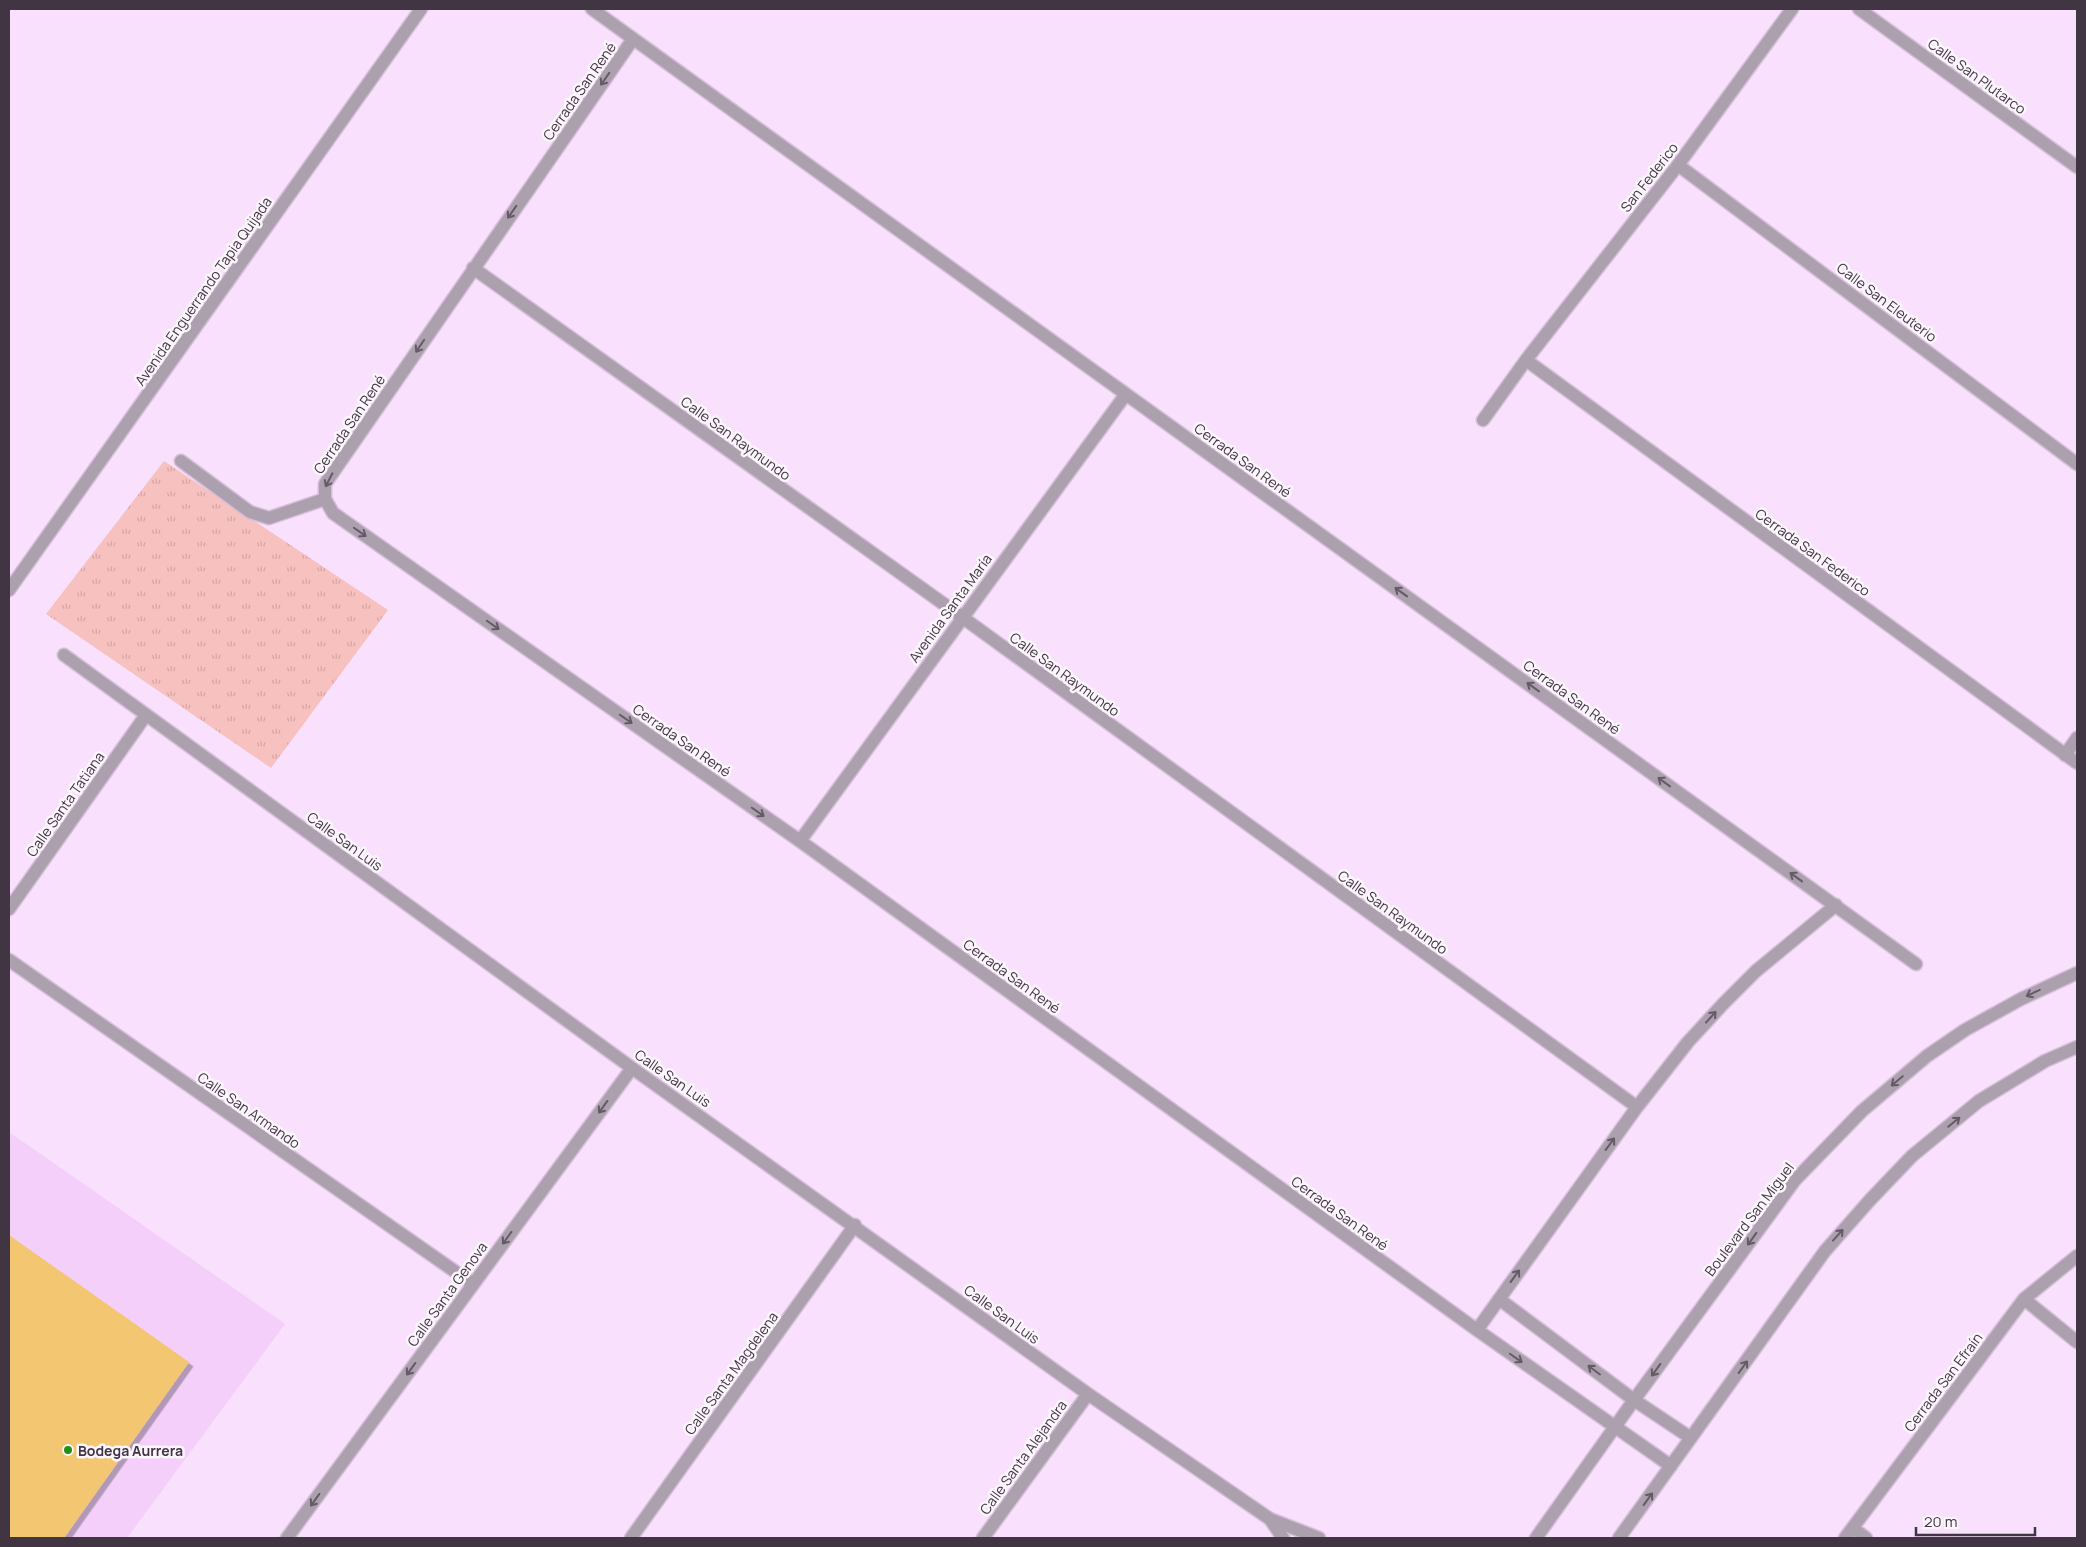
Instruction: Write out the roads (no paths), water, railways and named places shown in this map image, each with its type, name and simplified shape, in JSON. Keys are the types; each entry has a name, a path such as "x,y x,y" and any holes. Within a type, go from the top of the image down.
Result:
{"street":[{"name":"Avenida Enguerrando Tapia Quijada","path":"9,590 421,9"},
{"name":"Cerrada San René","path":"592,9 1916,964"},
{"name":"San Federico","path":"1484,420 1526,360 1678,165 1792,9"},
{"name":"Calle San Plutarco","path":"1859,9 2077,167"},
{"name":"Cerrada San René","path":"633,39 325,484 325,499 333,513 800,842 1476,1330 1671,1466"},
{"name":"Calle San Eleuterio","path":"1678,165 2077,464"},
{"name":"Calle San Raymundo","path":"473,268 962,618 1637,1107"},
{"name":"Cerrada San Federico","path":"1526,360 2077,764"},
{"name":"Avenida Santa María","path":"800,842 1126,394"},
{"path":"181,461 250,512 269,518 325,499"},
{"name":"Calle San Luis","path":"64,656 632,1068 1088,1394 1270,1519 1319,1538"},
{"name":"Calle Santa Tatiana","path":"9,909 146,715"},
{"path":"2065,755 2077,738"},
{"path":"1476,1330 1637,1107 1688,1042 1756,971 1836,906"},
{"name":"Calle San Armando","path":"9,960 473,1284"},
{"name":"Boulevard San Miguel","path":"1536,1538 1795,1180 1862,1111 1927,1056 1965,1030 2021,998 2077,973"},
{"path":"1619,1538 1825,1250 1912,1156 1979,1101 2045,1061 2077,1047"},
{"name":"Calle Santa Genova","path":"287,1538 632,1068"},
{"name":"Calle Santa Magdelena","path":"631,1538 855,1226"},
{"name":"Cerrada San Efraín","path":"1849,1533 2024,1299 2077,1256"},
{"path":"1499,1299 1634,1400 1691,1438"},
{"path":"2024,1299 2077,1342"},
{"name":"Calle Santa Alejandra","path":"983,1538 1088,1394"},
{"name":"Calle San Luis","path":"1270,1519 1283,1538"},
{"path":"1849,1533 1866,1538"}],"place":[{"name":"Bodega Aurrera","path":"68,1450"}]}
